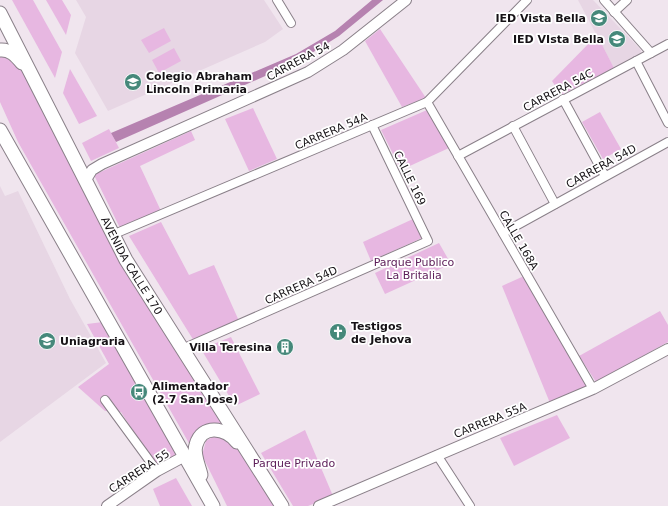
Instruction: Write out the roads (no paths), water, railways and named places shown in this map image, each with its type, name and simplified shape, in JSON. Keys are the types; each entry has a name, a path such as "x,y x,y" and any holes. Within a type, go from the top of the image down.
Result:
{"main road":[{"name":"AVENIDA CALLE 170","path":"0,13 44,96 112,234 182,349 282,506"},
{"path":"0,50 9,51 14,54 44,96"},
{"path":"0,130 213,506"},
{"path":"204,490 195,453 196,445 203,434 216,429 232,435 267,482"}],"street":[{"path":"277,0 292,23"},
{"name":"CARRERA 54","path":"86,180 92,170 102,164 308,72 343,50 406,0"},
{"name":"CARRERA 54A","path":"112,234 427,102 527,0"},
{"path":"604,0 651,53"},
{"path":"614,12 627,0"},
{"name":"CARRERA 54C","path":"458,156 668,44"},
{"path":"636,61 668,123"},
{"path":"563,99 605,176"},
{"name":"CALLE 168A","path":"427,102 593,389"},
{"name":"CALLE 169","path":"372,125 428,241"},
{"path":"513,126 555,204"},
{"name":"CARRERA 54D","path":"503,233 668,142"},
{"name":"CARRERA 54D","path":"182,349 428,241"},
{"name":"CARRERA 55A","path":"319,506 593,389 668,349"},
{"path":"105,400 157,472"},
{"path":"437,455 470,506"},
{"name":"CARRERA 55","path":"107,506 157,472 185,456"}],"place":[{"name":"IED Vista Bella","path":"599,18"},
{"name":"IED VIsta Bella","path":"617,39"},
{"name":"Colegio Abraham Lincoln Primaria","path":"133,82"},
{"name":"Testigos de Jehova","path":"338,332"},
{"name":"Uniagraria","path":"47,341"},
{"name":"Villa Teresina","path":"285,347"},
{"name":"Alimentador (2.7 San Jose)","path":"139,392"}],"park label":[{"name":"Parque Publico La Britalia","path":"414,268"},
{"name":"Parque Privado","path":"294,463"}]}
